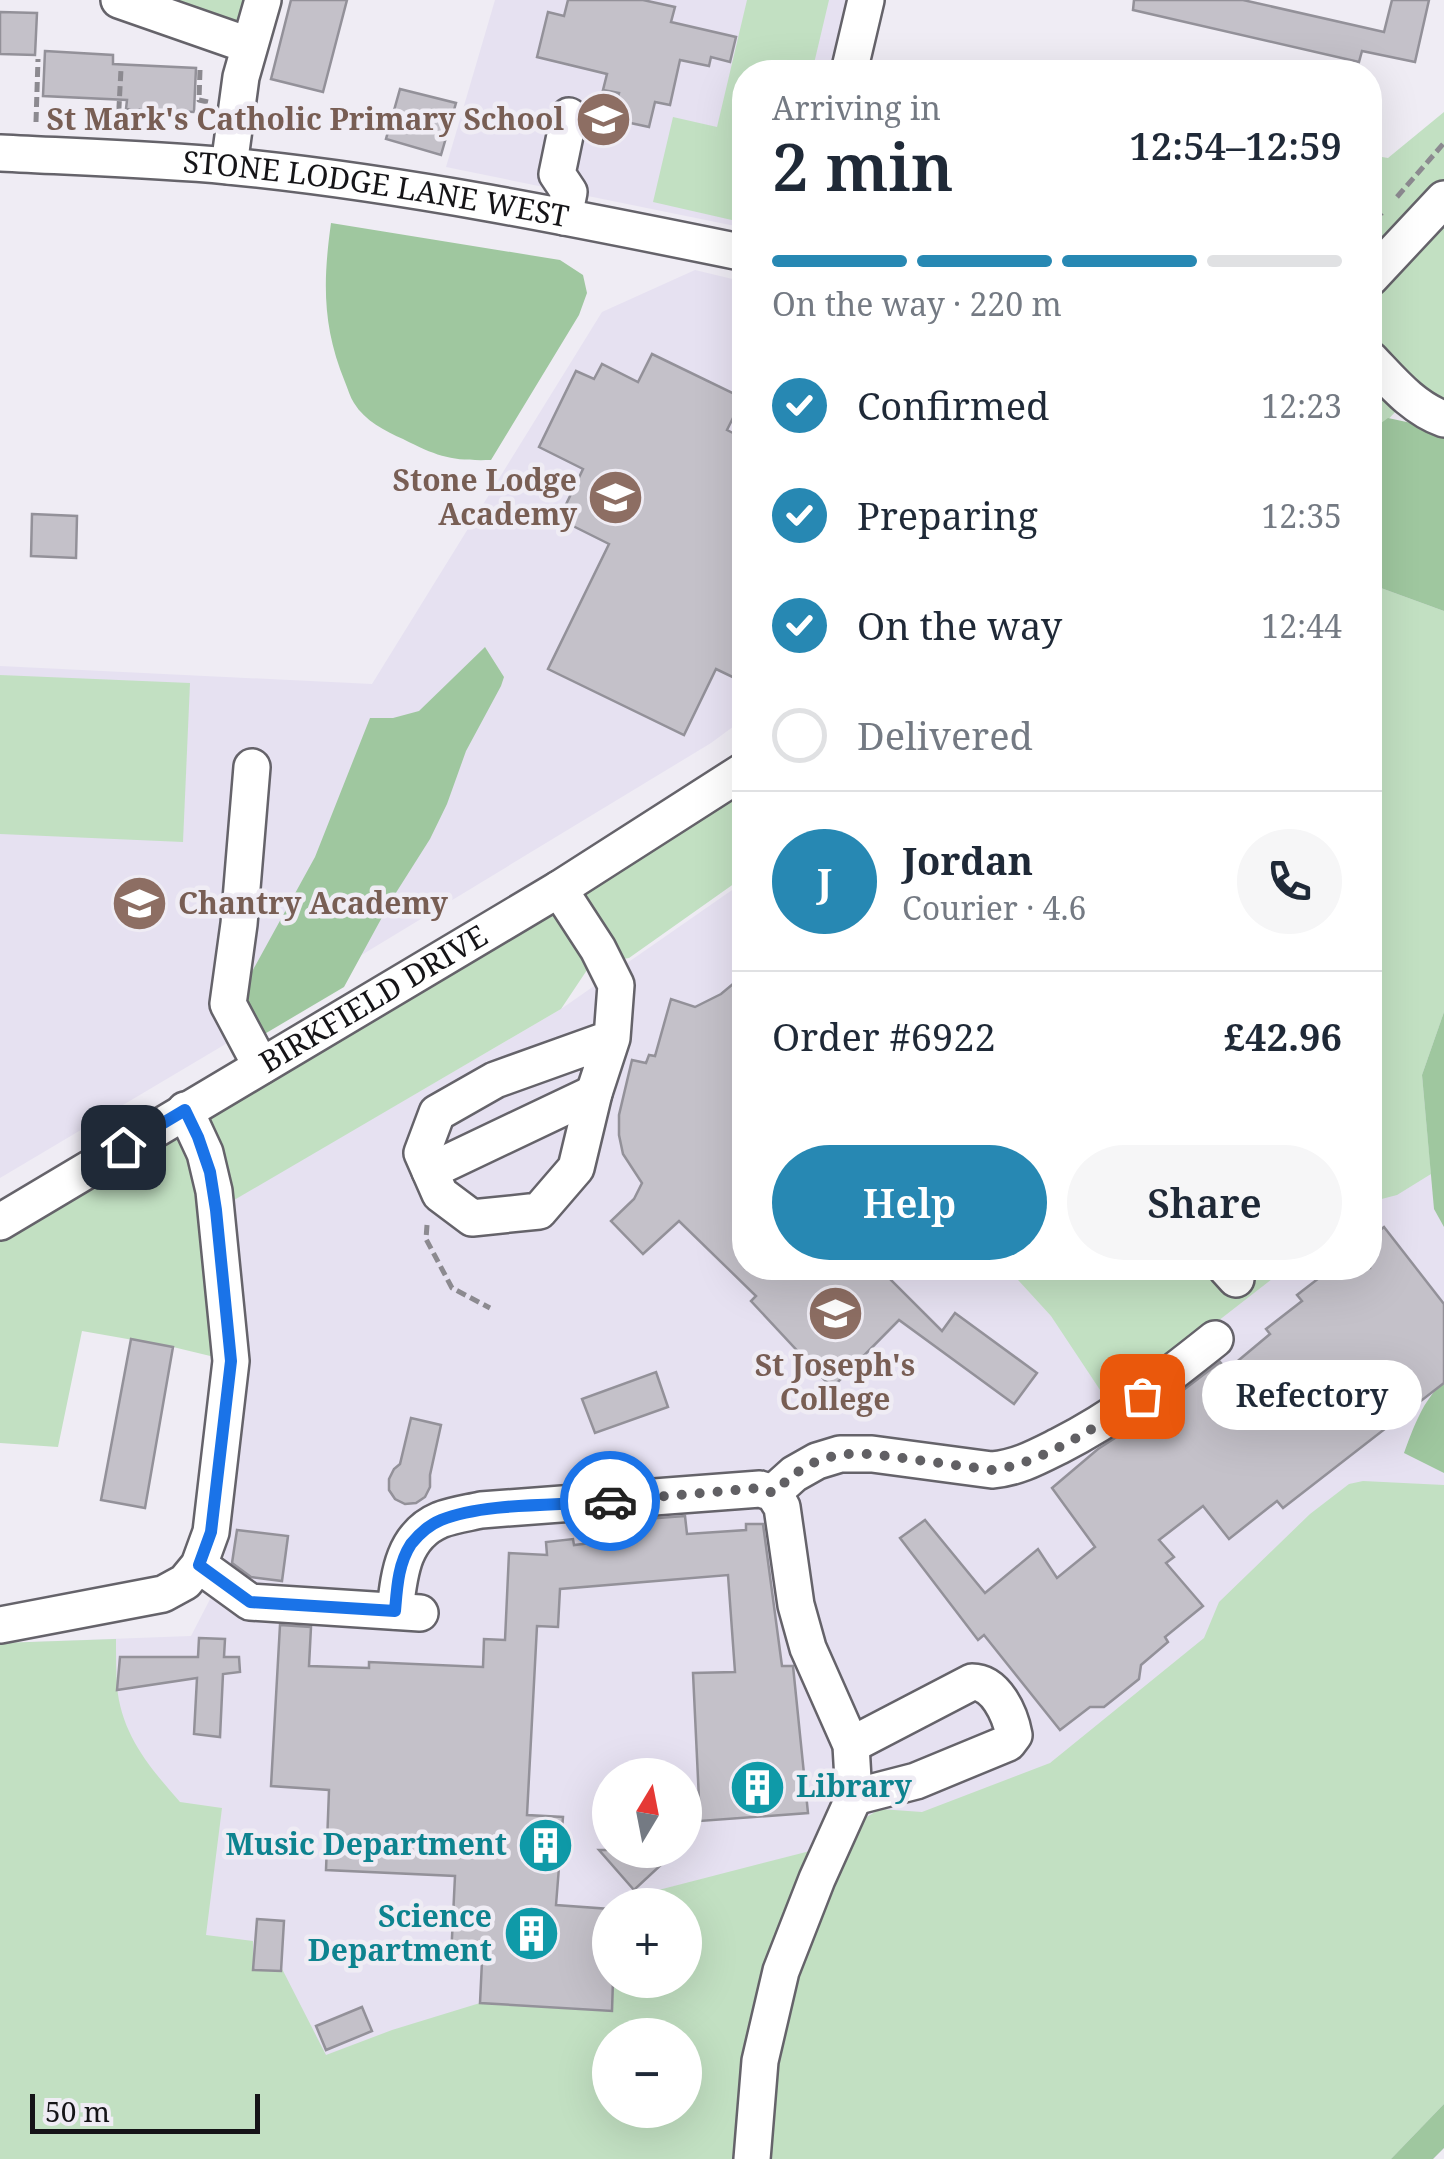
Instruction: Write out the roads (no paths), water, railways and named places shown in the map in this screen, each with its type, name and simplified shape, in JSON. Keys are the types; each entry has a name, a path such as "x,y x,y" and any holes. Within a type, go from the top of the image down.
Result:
{"street":[{"path":"119,0 248,45"},
{"path":"228,166 248,45 263,0"},
{"path":"853,60 866,0"},
{"path":"564,217 568,192 557,174 569,116"},
{"name":"STONE LODGE LANE WEST","path":"18,154 228,166 382,186 732,249"},
{"path":"1382,265 1444,200"},
{"path":"1382,371 1408,398 1444,419"},
{"path":"252,767 228,1004 261,1066"},
{"name":"BIRKFIELD DRIVE","path":"0,1222 559,889 732,778"},
{"path":"559,889 616,984 612,1038 576,1168 540,1211 472,1218 435,1182 422,1153 436,1112 495,1080 612,1038"},
{"path":"435,1182 594,1093"},
{"path":"0,1625 163,1594 184,1582 199,1565 211,1532 231,1361 210,1172 185,1110"},
{"path":"773,1493 794,1474 840,1454 872,1454 992,1470 1025,1463 1096,1428 1215,1339"},
{"path":"199,1565 250,1602 408,1612 400,1570 410,1546 440,1520 481,1510 760,1488 773,1493 782,1506 796,1605 808,1648 851,1745 854,1796 816,1879 781,1972 760,2061 752,2159"},
{"path":"851,1745 980,1681 989,1686 1006,1711 1014,1735 1008,1743 916,1780 854,1796"}],"place":[{"name":"St Mark's Catholic Primary School","path":"603,120"},
{"name":"Stone Lodge Academy","path":"616,498"},
{"name":"Chantry Academy","path":"139,904"},
{"name":"St Joseph's College","path":"835,1314"},
{"name":"Refectory","path":"1142,1396"},
{"name":"Library","path":"757,1787"},
{"name":"Music Department","path":"546,1845"},
{"name":"Science Department","path":"531,1934"}]}
